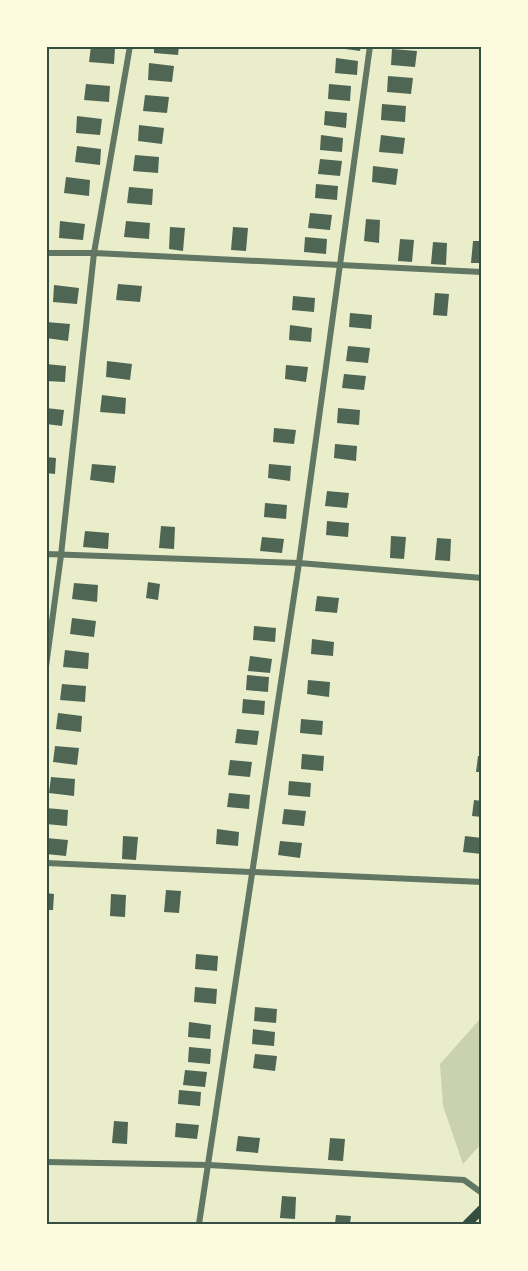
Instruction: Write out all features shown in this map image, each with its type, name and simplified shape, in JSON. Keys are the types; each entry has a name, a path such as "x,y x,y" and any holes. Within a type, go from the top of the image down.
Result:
{"main road":[{"path":"467,1224 482,1209"}],"street":[{"path":"46,666 61,555 94,253 130,46"},
{"path":"199,1224 299,564 370,46"},
{"path":"46,253 94,253 482,272"},
{"path":"46,554 299,564 482,578"},
{"path":"46,863 482,882"},
{"path":"46,1162 209,1165 464,1180 482,1193"}],"green space":[{"path":"481,1018 481,1144 463,1164 443,1106 440,1064"}],"building":[{"path":"91,46 115,48 114,64 89,62"},
{"path":"154,46 179,46 178,55 154,53"},
{"path":"338,46 361,46 360,51 338,48"},
{"path":"392,49 417,51 415,67 391,65"},
{"path":"336,58 358,61 357,75 335,73"},
{"path":"149,63 174,66 172,82 148,80"},
{"path":"388,76 413,78 411,94 387,92"},
{"path":"86,84 110,86 109,102 84,100"},
{"path":"329,84 351,86 350,101 328,99"},
{"path":"145,95 169,97 167,113 143,111"},
{"path":"382,104 406,106 405,122 381,120"},
{"path":"325,111 347,113 346,128 324,125"},
{"path":"77,116 102,119 100,135 76,133"},
{"path":"139,125 164,128 162,144 138,141"},
{"path":"321,135 343,138 342,152 320,150"},
{"path":"381,135 405,138 403,154 379,152"},
{"path":"77,146 101,149 100,165 75,162"},
{"path":"135,155 159,157 158,173 133,171"},
{"path":"320,159 342,161 340,176 318,174"},
{"path":"373,166 398,169 396,185 372,182"},
{"path":"66,177 90,180 89,196 64,193"},
{"path":"316,184 338,186 337,200 315,198"},
{"path":"129,187 153,189 152,205 127,203"},
{"path":"310,213 332,215 330,230 308,228"},
{"path":"366,219 380,220 379,243 364,241"},
{"path":"60,221 85,224 83,240 59,238"},
{"path":"126,221 150,223 149,239 124,237"},
{"path":"170,227 185,228 183,251 169,249"},
{"path":"233,227 248,228 246,251 231,250"},
{"path":"305,237 327,239 326,254 304,252"},
{"path":"400,239 414,240 412,262 398,261"},
{"path":"473,241 482,241 482,263 471,263"},
{"path":"433,242 447,243 446,265 431,264"},
{"path":"118,284 142,286 140,302 116,300"},
{"path":"54,285 79,288 77,304 53,302"},
{"path":"435,293 449,294 447,316 433,315"},
{"path":"293,296 315,298 314,312 292,310"},
{"path":"350,313 372,315 371,329 349,327"},
{"path":"46,322 70,324 68,341 46,338"},
{"path":"290,325 312,328 311,342 289,340"},
{"path":"348,346 370,348 368,363 346,361"},
{"path":"107,361 132,364 130,380 106,377"},
{"path":"46,364 66,366 65,382 46,381"},
{"path":"286,365 308,367 306,382 285,379"},
{"path":"344,374 366,376 364,390 342,388"},
{"path":"102,395 126,398 125,414 100,412"},
{"path":"46,408 64,410 62,426 46,424"},
{"path":"338,408 360,410 359,425 337,423"},
{"path":"274,428 296,430 294,444 273,442"},
{"path":"335,444 357,446 356,461 334,458"},
{"path":"46,457 56,458 55,474 46,473"},
{"path":"92,464 116,466 114,483 90,480"},
{"path":"269,464 291,466 290,481 268,478"},
{"path":"327,491 349,493 347,508 325,506"},
{"path":"265,503 287,505 286,519 264,517"},
{"path":"327,521 349,523 348,537 326,535"},
{"path":"161,526 175,527 174,549 159,548"},
{"path":"85,531 109,533 108,549 83,547"},
{"path":"391,536 406,537 404,559 390,558"},
{"path":"262,537 284,539 282,553 260,551"},
{"path":"437,538 451,539 450,561 435,560"},
{"path":"148,582 160,584 158,600 146,598"},
{"path":"74,583 98,585 97,602 72,599"},
{"path":"317,596 339,598 337,613 315,611"},
{"path":"72,618 96,621 94,637 70,634"},
{"path":"254,626 276,628 275,642 253,640"},
{"path":"312,639 334,642 333,656 311,654"},
{"path":"65,650 89,653 88,669 63,667"},
{"path":"250,656 272,659 270,673 248,671"},
{"path":"247,675 269,677 268,692 246,690"},
{"path":"308,680 330,682 329,697 307,694"},
{"path":"62,684 86,686 85,702 60,700"},
{"path":"243,699 265,701 264,715 242,713"},
{"path":"58,713 82,716 81,732 56,729"},
{"path":"301,719 323,721 322,735 300,733"},
{"path":"237,729 259,731 257,745 235,743"},
{"path":"55,746 79,748 77,765 53,762"},
{"path":"302,754 324,756 323,771 301,769"},
{"path":"478,756 482,756 482,772 476,772"},
{"path":"230,760 252,762 250,777 228,775"},
{"path":"51,777 75,779 74,796 49,793"},
{"path":"289,781 311,783 310,797 288,795"},
{"path":"229,793 250,795 249,809 227,807"},
{"path":"474,800 482,801 482,817 472,816"},
{"path":"46,808 68,810 67,826 46,824"},
{"path":"284,809 306,811 304,826 282,824"},
{"path":"217,829 239,832 238,846 216,844"},
{"path":"123,836 138,837 136,860 122,859"},
{"path":"465,836 482,838 482,854 463,852"},
{"path":"46,838 68,840 66,856 46,854"},
{"path":"280,841 302,843 300,858 278,855"},
{"path":"166,890 181,891 179,913 164,912"},
{"path":"46,893 54,894 53,910 46,910"},
{"path":"111,894 126,895 125,917 110,916"},
{"path":"196,954 218,956 217,971 195,969"},
{"path":"195,987 217,989 216,1004 194,1002"},
{"path":"255,1007 277,1009 276,1023 254,1021"},
{"path":"189,1022 211,1025 210,1039 188,1037"},
{"path":"253,1029 275,1032 274,1046 252,1044"},
{"path":"189,1047 211,1049 210,1064 188,1062"},
{"path":"255,1054 277,1056 275,1071 253,1068"},
{"path":"185,1070 207,1072 205,1087 183,1085"},
{"path":"179,1090 201,1092 200,1106 178,1104"},
{"path":"114,1121 128,1122 127,1144 112,1143"},
{"path":"176,1123 199,1125 197,1139 175,1137"},
{"path":"238,1136 260,1138 258,1153 236,1151"},
{"path":"330,1138 345,1139 343,1161 328,1160"},
{"path":"282,1196 296,1197 295,1219 280,1218"},
{"path":"336,1215 351,1216 350,1224 335,1224"}]}
